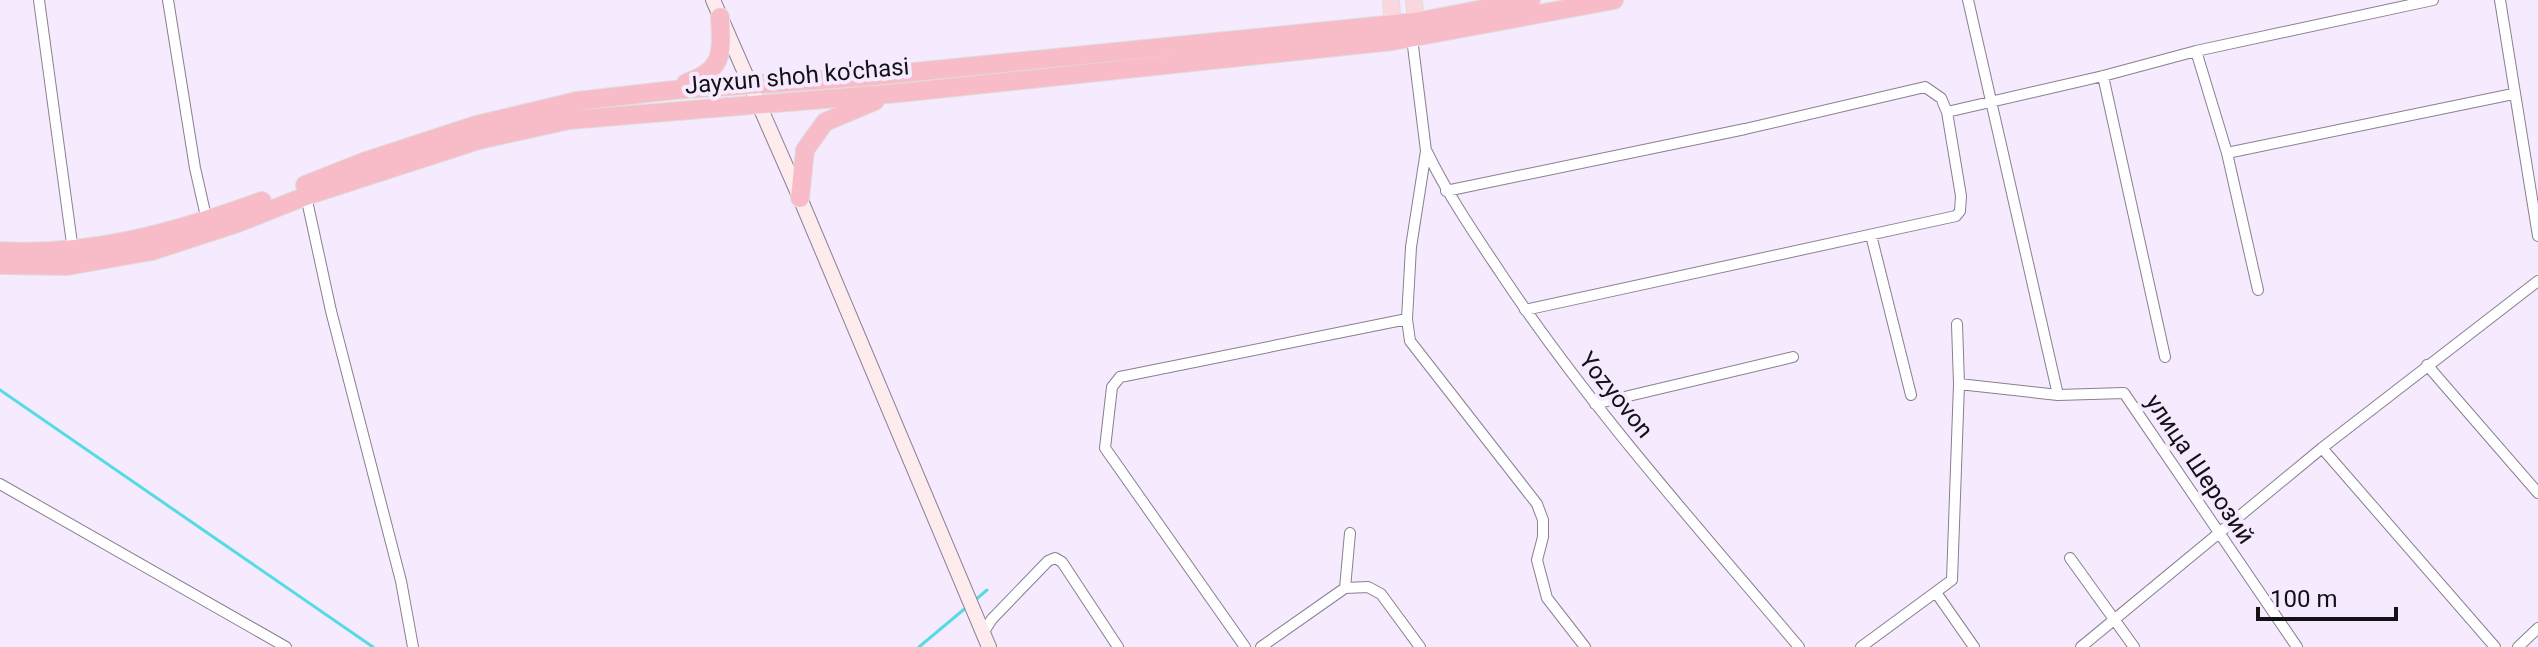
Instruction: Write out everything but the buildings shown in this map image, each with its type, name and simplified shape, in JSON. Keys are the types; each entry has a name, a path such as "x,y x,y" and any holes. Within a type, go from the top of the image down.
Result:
{"highway":[{"name":"Jayxun shoh ko'chasi","path":"0,251 73,251 146,237 207,221 366,161 476,125 577,101 1406,32 1531,0"},
{"name":"Jayxun shoh ko'chasi","path":"0,265 68,266 152,251 238,223 306,196 479,140 569,120 899,93 1406,32 1614,0"},
{"path":"637,94 705,77 717,64 722,45 716,8"},
{"path":"800,198 805,150 825,122 899,93"}],"main road":[{"path":"1391,0 1406,32"},
{"path":"1406,32 1414,0"},
{"path":"716,8 800,198 986,640"}],"street":[{"path":"39,0 73,251"},
{"path":"168,0 195,168 207,221"},
{"path":"1959,384 2058,395 1968,0"},
{"path":"1947,112 2196,51 2433,0"},
{"path":"2500,0 2538,236"},
{"path":"1406,32 1426,151 1411,247 1407,319 1410,341 1537,504 1543,520 1537,560 1547,598 1585,647"},
{"path":"2196,51 2227,153 2258,290"},
{"path":"2103,76 2165,357"},
{"path":"1446,191 1745,129 1925,87 1941,98 1947,112 1961,196 1960,211 1956,216 1525,310"},
{"path":"2227,153 2513,94"},
{"name":"Yozyovon","path":"1426,151 1446,191 1525,310 1595,404 1799,647"},
{"path":"306,196 331,311 401,581 413,647"},
{"path":"1871,235 1911,395"},
{"path":"2081,647 2322,448 2537,282"},
{"path":"1245,647 1105,448 1112,387 1120,377 1407,319"},
{"path":"1861,647 1952,580 1959,384 1957,324"},
{"path":"1595,404 1793,357"},
{"path":"2427,365 2538,493"},
{"name":"улица Шерозий","path":"2058,395 2124,393 2297,647"},
{"path":"2322,448 2495,647"},
{"path":"0,484 286,647"},
{"path":"1345,588 1350,533"},
{"path":"986,640 992,619 1048,561 1055,558 1062,562 1118,647"},
{"path":"2070,558 2134,647"},
{"path":"1261,647 1345,588 1368,587 1381,594 1420,647"},
{"path":"1937,594 1974,647"},
{"path":"2518,647 2538,628"}],"waterway":[{"path":"0,390 373,647"},
{"path":"974,601 987,590"},
{"path":"919,647 968,606"}]}
